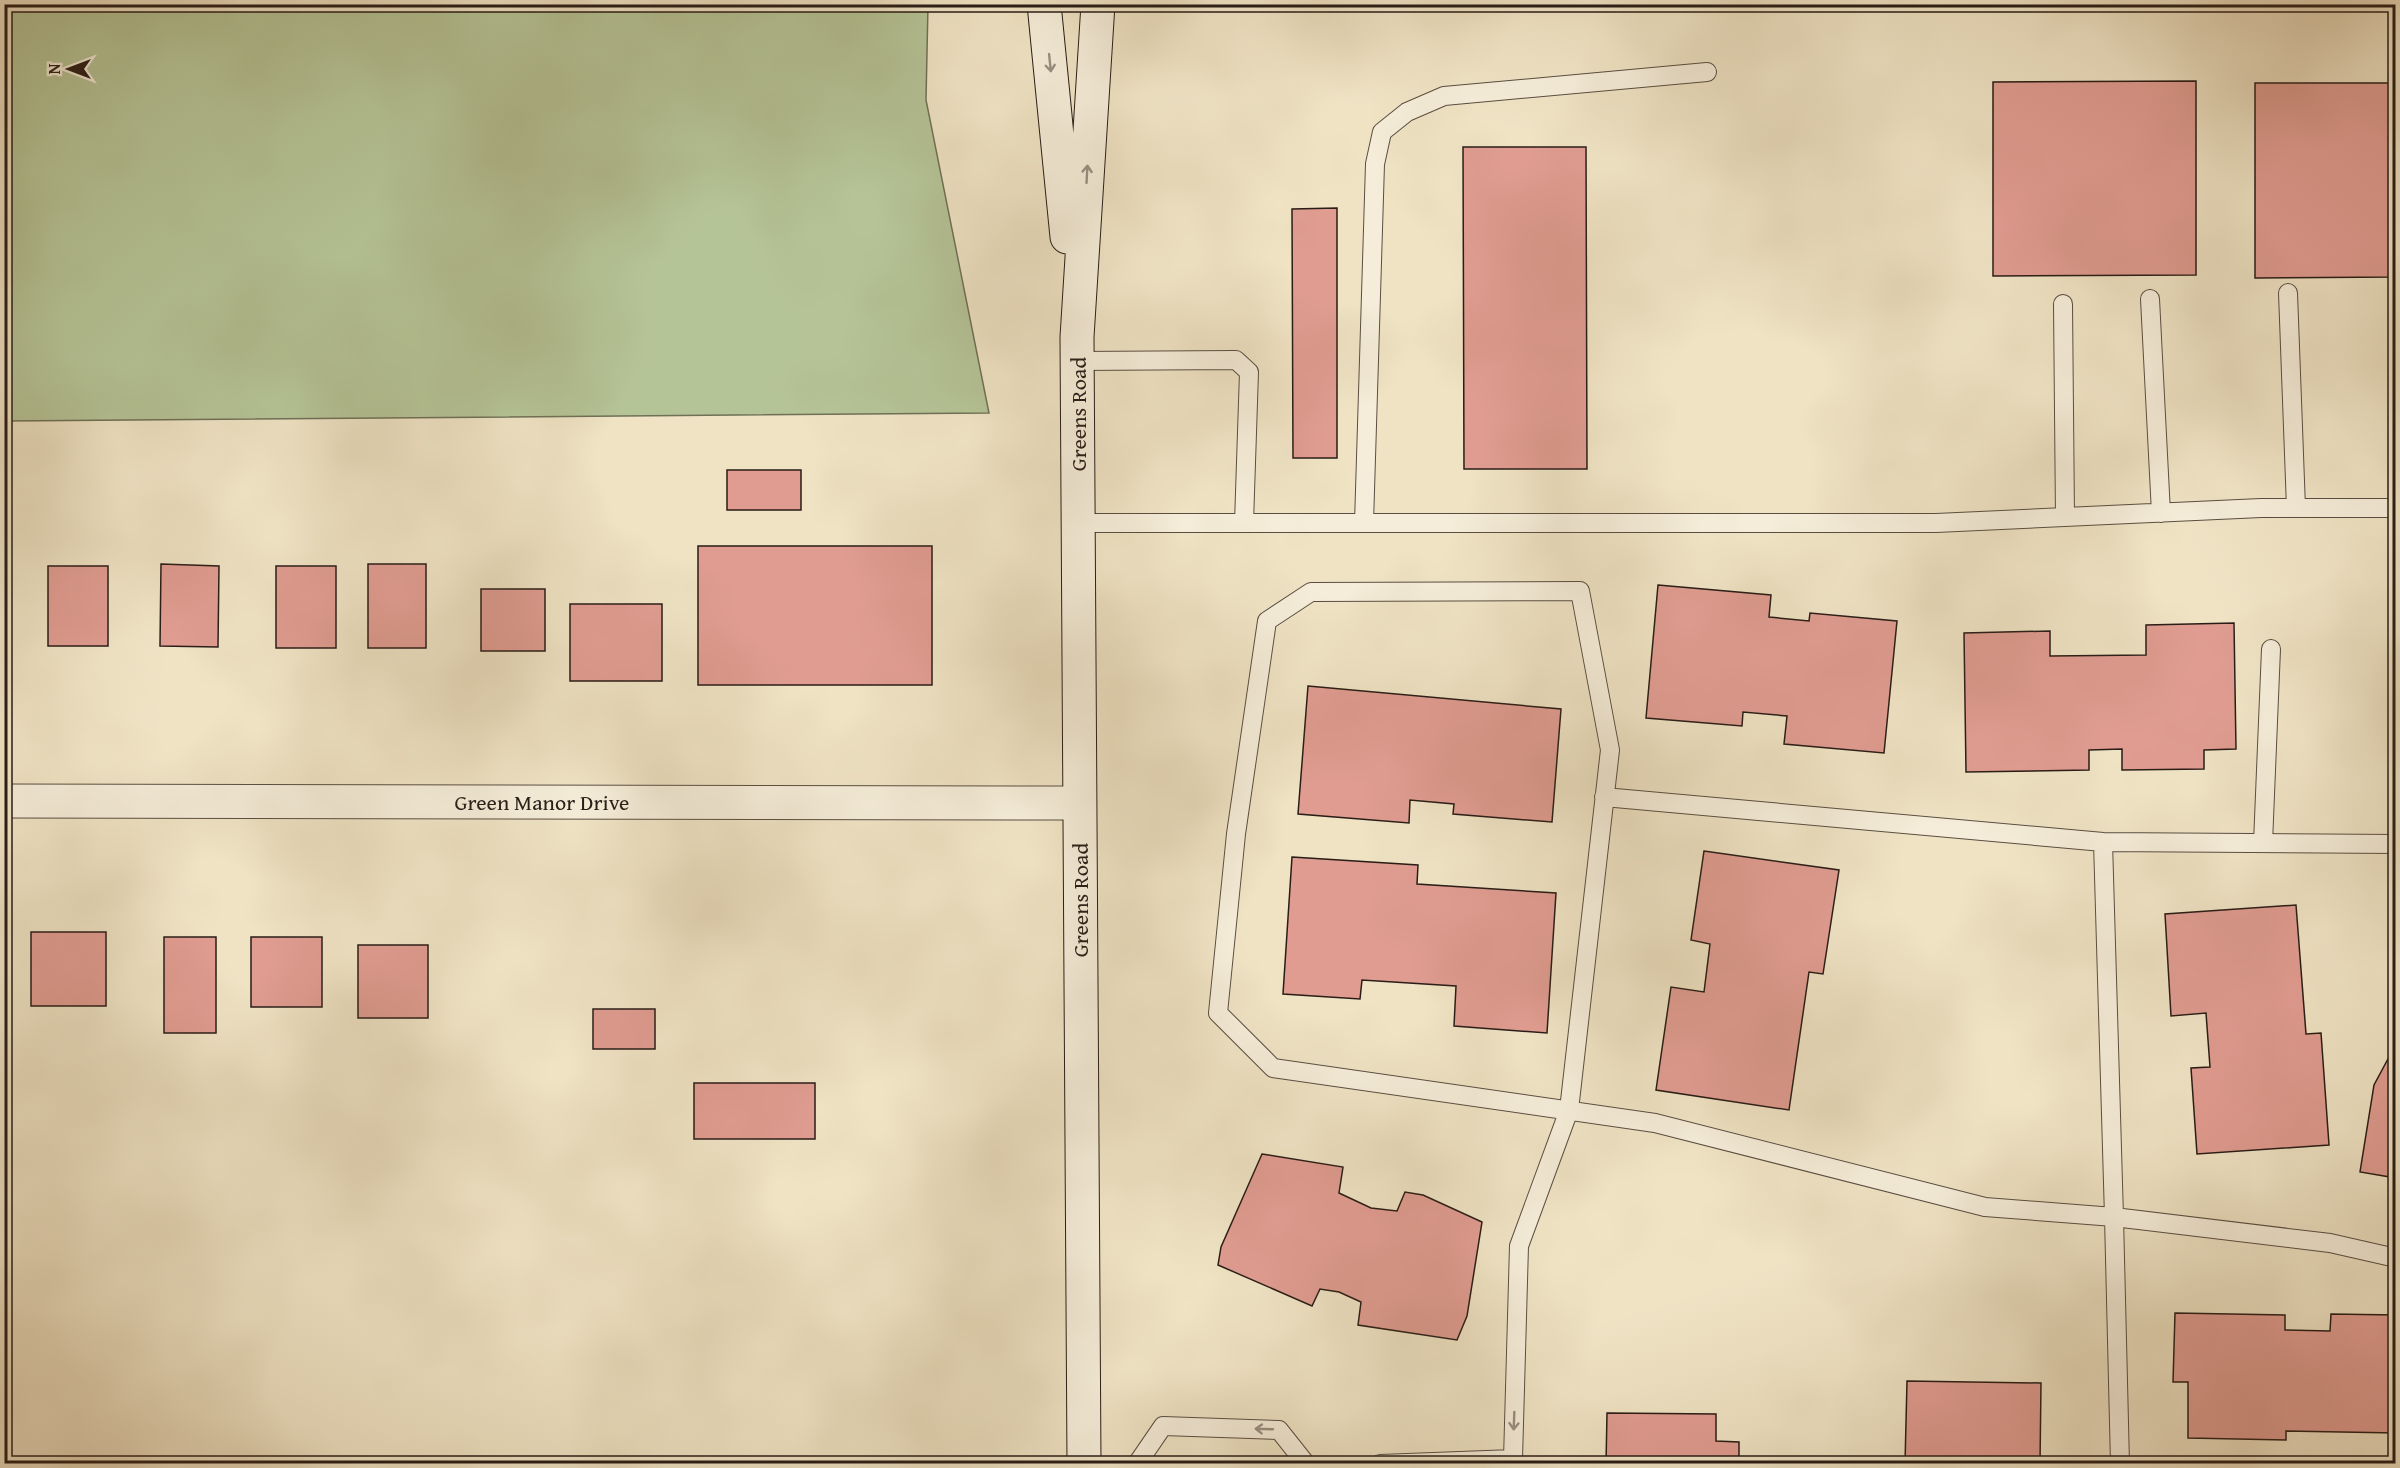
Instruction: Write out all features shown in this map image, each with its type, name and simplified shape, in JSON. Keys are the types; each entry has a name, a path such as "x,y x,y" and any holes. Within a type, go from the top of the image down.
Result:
{"main road":[{"name":"Greens Road","path":"1044,4 1077,349"},
{"name":"Greens Road","path":"1084,1464 1077,349 1098,4"},
{"name":"Green Manor Drive","path":"4,801 1079,802"}],"lane":[{"path":"1364,523 1375,164 1382,132 1407,112 1444,96 1707,72"},
{"path":"2288,293 2296,508"},
{"path":"2150,299 2161,513"},
{"path":"2063,304 2065,517"},
{"path":"1077,349 1236,360 1249,372 1244,523"},
{"path":"1078,523 1936,523 2296,508 2396,508"},
{"path":"1380,1464 1513,1461 1519,1246 1569,1110 1610,750 1580,591 1311,592 1267,621 1236,834 1218,1013 1273,1068 1569,1110 1655,1123 1984,1207 2114,1217 2330,1243 2396,1258"},
{"path":"2263,843 2271,649"},
{"path":"1604,797 2103,842 2396,844"},
{"path":"2103,842 2120,1464"},
{"path":"1137,1464 1163,1426 1279,1430 1306,1464"}],"green space":[{"path":"4,5 928,5 926,100 989,413 5,421"}],"building":[{"path":"2196,81 2196,275 1993,276 1993,82"},
{"path":"2255,83 2396,83 2396,277 2255,278"},
{"path":"1463,147 1586,147 1587,469 1464,469"},
{"path":"1337,208 1337,458 1293,458 1292,209"},
{"path":"727,470 801,470 801,510 727,510"},
{"path":"698,546 932,546 932,685 698,685"},
{"path":"161,564 219,566 218,647 160,646"},
{"path":"368,564 426,564 426,648 368,648"},
{"path":"48,566 108,566 108,646 48,646"},
{"path":"276,566 336,566 336,648 276,648"},
{"path":"1658,585 1771,595 1769,617 1809,621 1810,613 1897,621 1884,753 1784,744 1787,716 1743,712 1742,726 1646,718"},
{"path":"481,589 545,589 545,651 481,651"},
{"path":"570,604 662,604 662,681 570,681"},
{"path":"2234,623 2236,749 2204,750 2204,769 2122,770 2122,749 2089,750 2089,770 1966,772 1964,633 2050,631 2050,656 2146,655 2146,625"},
{"path":"1308,686 1561,709 1552,822 1453,814 1454,804 1410,800 1409,823 1298,814"},
{"path":"1704,851 1839,870 1823,974 1809,972 1789,1110 1656,1090 1671,987 1704,992 1710,944 1691,940"},
{"path":"1292,857 1418,865 1417,884 1556,893 1547,1033 1454,1026 1456,986 1362,980 1360,999 1283,994"},
{"path":"2296,905 2306,1034 2321,1033 2329,1145 2197,1154 2191,1068 2210,1067 2206,1013 2171,1016 2165,914"},
{"path":"31,932 106,932 106,1006 31,1006"},
{"path":"164,937 216,937 216,1033 164,1033"},
{"path":"251,937 322,937 322,1007 251,1007"},
{"path":"358,945 428,945 428,1018 358,1018"},
{"path":"593,1009 655,1009 655,1049 593,1049"},
{"path":"2389,1057 2396,1058 2396,1178 2360,1172 2374,1085"},
{"path":"694,1083 815,1083 815,1139 694,1139"},
{"path":"1262,1154 1343,1167 1339,1193 1371,1208 1397,1211 1405,1192 1423,1195 1482,1222 1467,1316 1457,1340 1358,1325 1361,1302 1339,1292 1320,1289 1312,1306 1218,1265 1221,1247"},
{"path":"2175,1313 2285,1315 2285,1330 2330,1331 2331,1314 2396,1315 2396,1433 2286,1431 2286,1440 2188,1438 2188,1382 2173,1382"},
{"path":"1907,1381 2041,1383 2040,1464 1905,1464"},
{"path":"1607,1413 1716,1414 1716,1441 1739,1442 1739,1464 1606,1464"}]}
